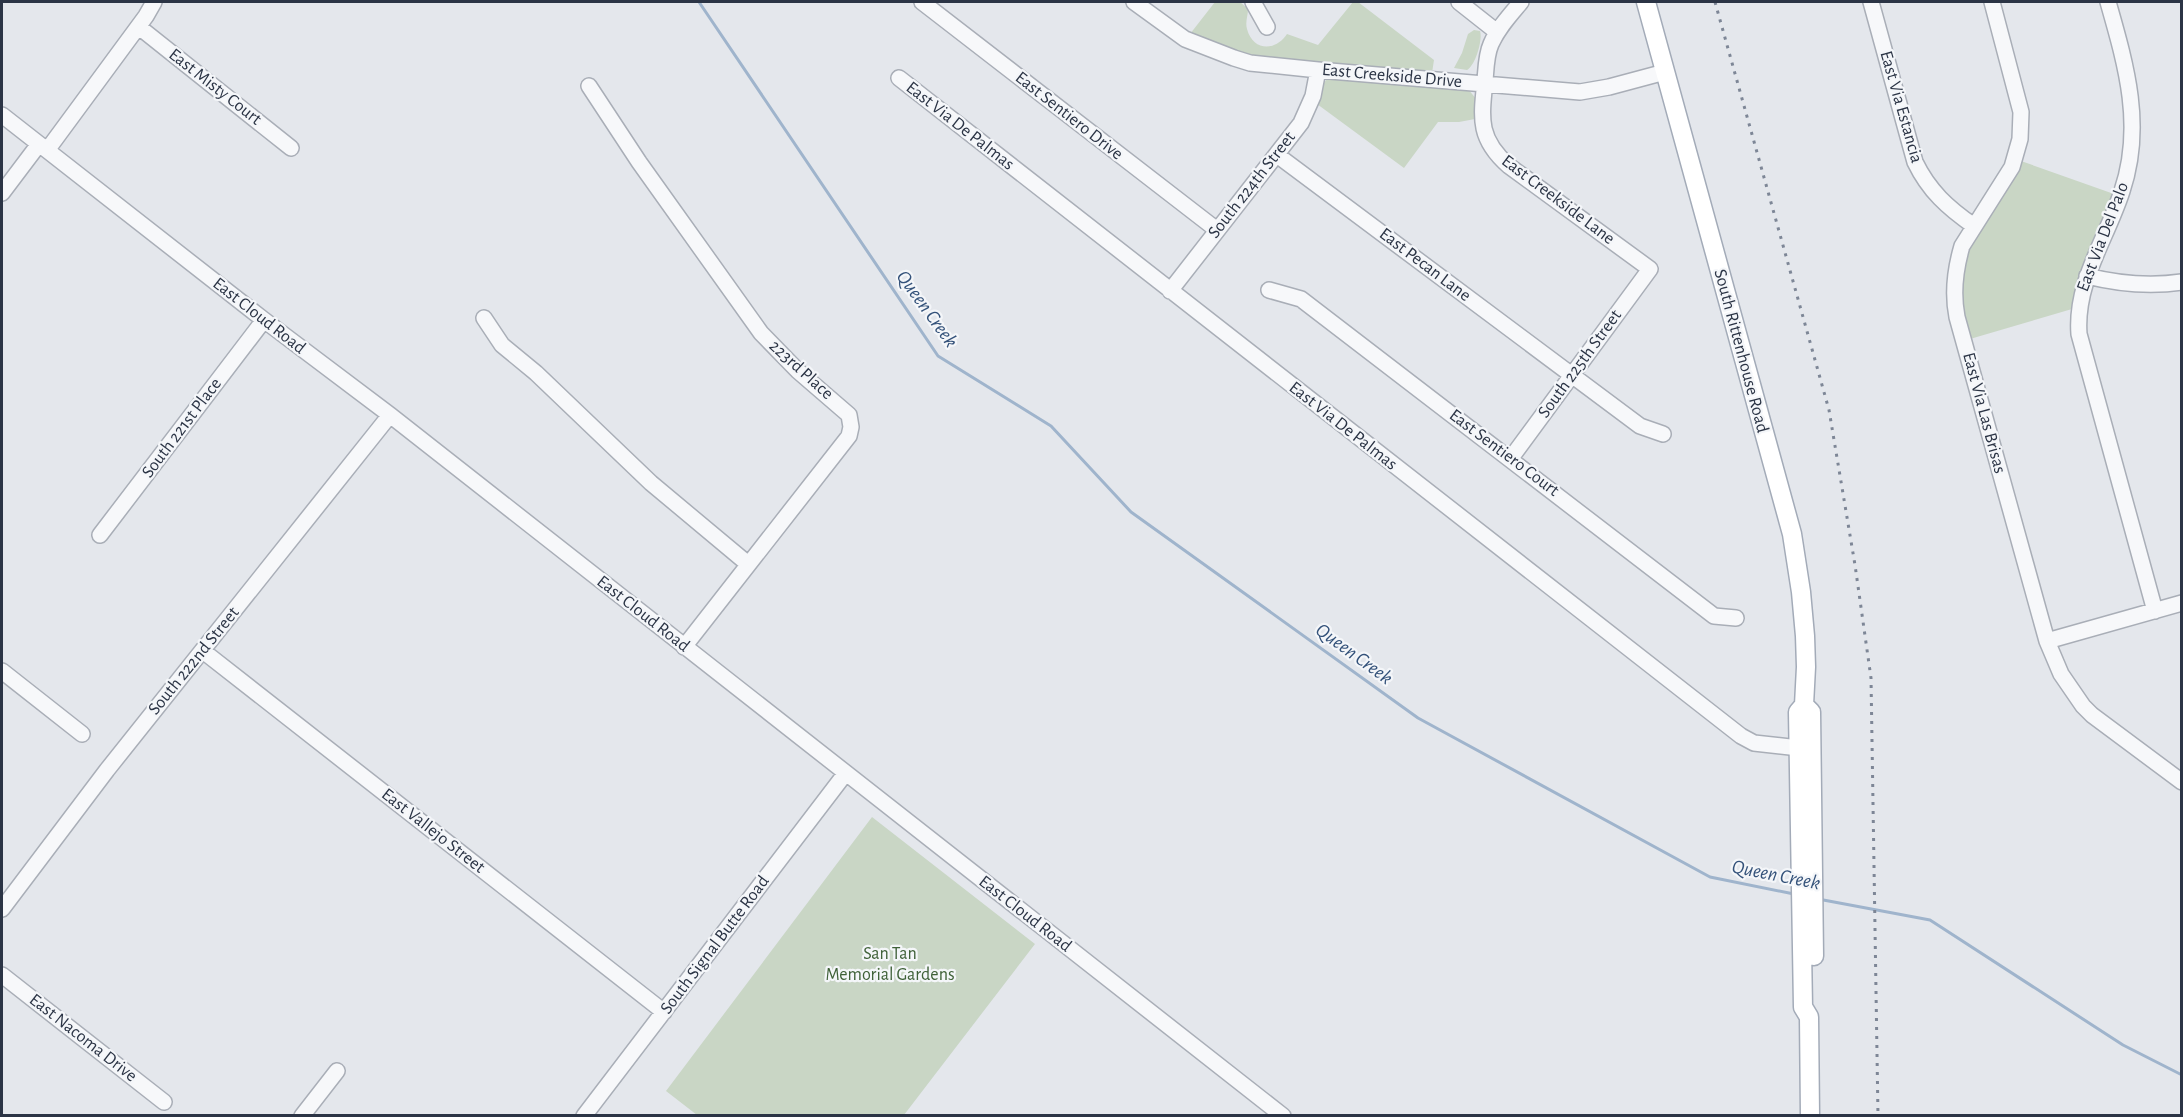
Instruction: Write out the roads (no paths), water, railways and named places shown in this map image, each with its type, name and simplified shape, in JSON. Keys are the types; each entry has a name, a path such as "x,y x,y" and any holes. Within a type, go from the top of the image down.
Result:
{"main road":[{"name":"South Rittenhouse Road","path":"1646,2 1792,534 1805,636 1804,705 1798,712 1807,834"},
{"name":"South Rittenhouse Road","path":"1804,705 1811,712 1807,834 1808,924 1814,1008 1809,1017 1810,1116"}],"street":[{"path":"2,193 43,147 139,27 154,2"},
{"name":"East Sentiero Drive","path":"922,2 1217,230"},
{"name":"East Creekside Drive","path":"1134,2 1173,32 1207,49 1250,63 1564,91 1590,91 1665,72"},
{"path":"1253,2 1267,27"},
{"path":"1459,2 1497,32 1521,2"},
{"name":"East Via Estancia","path":"1871,2 1915,162 1928,186 1938,198 1974,226"},
{"name":"East Via Las Brisas","path":"1992,2 2019,99 2021,125 2017,153 2012,167 1962,246 1954,290 1955,303 2047,641 2061,674 2092,715 2181,782"},
{"name":"East Via Del Palo","path":"2108,2 2130,86 2133,139 2123,189 2087,276 2078,308 2079,334 2155,610"},
{"name":"East Misty Court","path":"139,27 291,148"},
{"name":"East Creekside Lane","path":"1497,32 1490,45 1481,112 1482,126 1490,145 1500,157 1650,269"},
{"name":"South 224th Street","path":"1170,291 1305,115 1313,96 1318,70"},
{"name":"East Via De Palmas","path":"899,78 1741,736 1754,743 1799,748"},
{"name":"223rd Place","path":"589,86 665,200 761,333 798,371 849,415 851,427 849,436 684,647"},
{"name":"East Cloud Road","path":"2,115 264,320 390,415 1283,1116"},
{"name":"East Pecan Lane","path":"1277,154 1640,426 1663,434"},
{"name":"South 225th Street","path":"1511,458 1650,269"},
{"path":"2087,276 2130,285 2163,285 2181,282"},
{"name":"East Sentiero Court","path":"1269,290 1301,298 1714,616 1736,618"},
{"path":"484,318 502,345 536,373 651,483 748,564"},
{"name":"South 221st Place","path":"100,535 264,320"},
{"name":"South 222nd Street","path":"2,909 107,770 390,415"},
{"path":"2047,641 2181,603"},
{"name":"East Vallejo Street","path":"203,651 664,1012"},
{"path":"2,671 82,734"},
{"name":"South Signal Butte Road","path":"584,1116 845,774"},
{"name":"East Nacoma Drive","path":"2,975 164,1102"},
{"path":"302,1116 337,1071"}],"waterway":[{"name":"Queen Creek","path":"699,2 938,356 1051,426 1131,512 1418,718 1710,877 1794,894"},
{"name":"Queen Creek","path":"1818,899 1930,920 2123,1045 2182,1075"}],"railway":[{"path":"1715,2 1829,410 1855,565 1871,678 1878,1116"}],"park label":[{"name":"San Tan Memorial Gardens","path":"890,964"}]}
